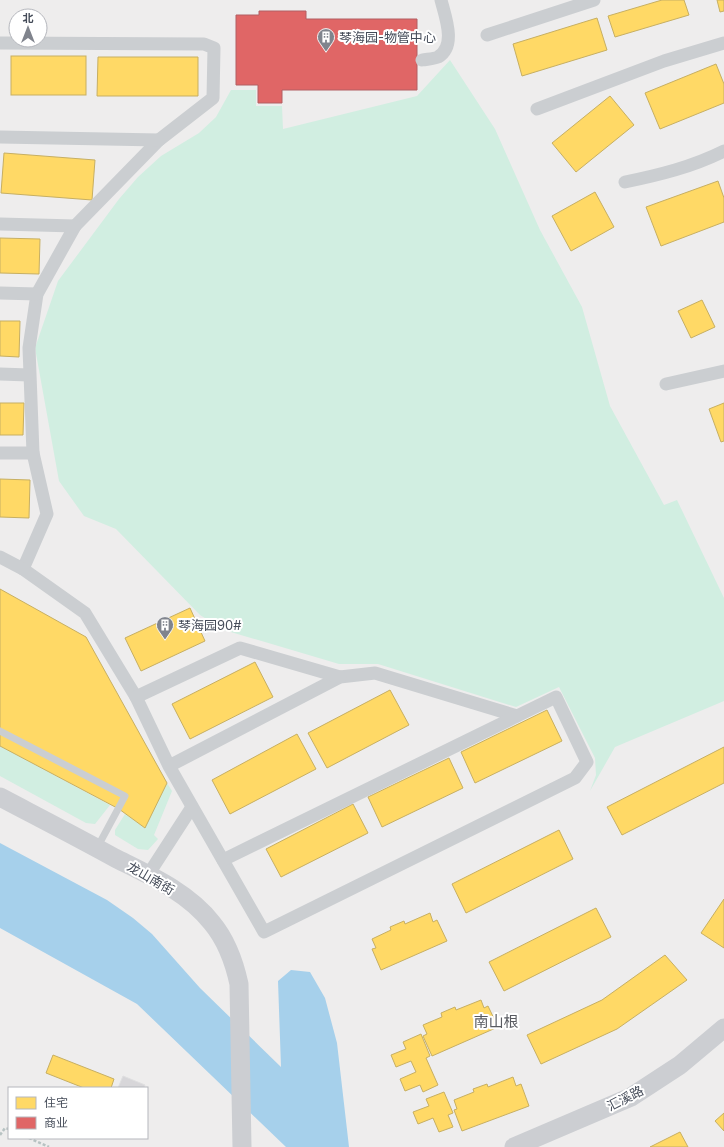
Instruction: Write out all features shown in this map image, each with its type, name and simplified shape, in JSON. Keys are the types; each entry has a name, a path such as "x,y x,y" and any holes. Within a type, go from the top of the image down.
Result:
{"street":[{"path":"422,60 438,57 447,48 448,36 441,0"},
{"path":"487,35 594,0"},
{"path":"0,43 204,44 214,48 213,98 159,140 75,226 37,294 29,348 29,375 33,454 48,514 23,569"},
{"path":"537,109 656,64 724,43"},
{"path":"0,137 159,140"},
{"path":"624,182 688,166 724,151"},
{"path":"0,224 75,226"},
{"path":"0,293 37,294"},
{"path":"666,384 724,371"},
{"path":"0,374 29,375"},
{"path":"0,453 33,454"},
{"path":"0,557 23,569 85,613 136,697 169,766 222,860 264,932 575,778 587,762 556,697 222,860"},
{"path":"136,697 240,648 340,677"},
{"path":"169,766 340,677 375,673 517,716"},
{"name":"龙山南街","path":"0,797 148,875 186,898 204,914 220,934 232,958 239,984 242,1147"},
{"path":"148,875 192,807"},
{"name":"汇溪路","path":"514,1147 631,1097 680,1065 724,1028"}],"lane":[{"path":"0,731 125,796 97,848"}],"path":[{"path":"0,1135 5,1128 8,1129"},
{"path":"31,1139 49,1147"}],"green space":[{"path":"450,60 495,129 540,230 582,307 610,406 664,505 677,500 724,598 724,701 615,747 590,791 596,775 595,758 559,687 516,707 378,664 339,664 224,630 200,615 116,529 84,516 59,481 35,348 58,281 119,199 138,177 161,156 199,133 216,117 231,90 256,90 256,106 282,106 283,129 417,96"},
{"path":"0,746 110,805 95,824 86,823 0,776"},
{"path":"167,783 172,791 154,835 158,839 148,850 138,849 115,835 115,830 125,814 145,828"}],"water":[{"path":"0,843 107,900 133,918 152,934 200,988 281,1067 278,981 291,970 310,972 325,998 337,1043 349,1147 286,1147 137,1004 0,928"}],"building: 住宅":[{"path":"662,0 684,0 689,15 615,37 608,16"},
{"path":"717,0 724,0 724,11 720,12"},
{"path":"597,18 607,50 522,76 513,44"},
{"path":"11,56 86,56 86,95 11,95"},
{"path":"98,57 198,57 198,96 97,96"},
{"path":"716,64 724,84 724,103 660,129 645,93"},
{"path":"610,96 634,125 576,172 552,143"},
{"path":"4,153 95,160 92,200 1,193"},
{"path":"718,181 724,198 724,222 661,246 646,207"},
{"path":"595,192 614,227 571,251 552,216"},
{"path":"0,238 40,239 39,274 0,273"},
{"path":"702,300 715,327 691,338 678,311"},
{"path":"0,321 20,321 19,357 0,356"},
{"path":"0,403 24,403 23,435 0,435"},
{"path":"724,403 724,441 721,442 709,409"},
{"path":"0,479 30,480 29,518 0,517"},
{"path":"0,589 86,637 167,783 145,828 119,809 0,746"},
{"name":"琴海园90#","path":"190,608 205,641 141,671 125,638"},
{"path":"255,662 273,697 190,739 172,704"},
{"path":"390,690 409,725 327,768 308,733"},
{"path":"547,710 562,741 475,783 461,752"},
{"path":"297,734 316,769 230,814 212,780"},
{"path":"724,747 724,783 622,835 607,807"},
{"path":"449,758 463,788 382,827 368,797"},
{"path":"353,804 368,833 281,877 266,849"},
{"path":"559,830 573,859 466,913 452,884"},
{"path":"724,899 724,948 701,933"},
{"path":"596,908 611,937 504,991 489,962"},
{"path":"430,913 433,922 437,920 447,941 381,970 372,949 376,948 372,939 391,930 390,927 404,921 405,924"},
{"path":"665,955 687,980 617,1029 541,1064 527,1035 602,1000"},
{"path":"481,1000 484,1008 488,1006 498,1027 432,1056 423,1036 427,1034 423,1025 442,1017 441,1013 455,1007 456,1010"},
{"path":"421,1034 430,1056 426,1058 438,1085 423,1092 420,1085 405,1091 400,1079 416,1072 411,1061 396,1067 391,1055 406,1049 403,1042"},
{"path":"53,1055 114,1079 111,1087 81,1087 46,1073"},
{"path":"513,1077 516,1086 521,1084 529,1106 462,1131 454,1110 457,1109 454,1100 474,1092 473,1089 487,1084 488,1087"},
{"path":"444,1092 453,1113 448,1115 453,1127 439,1132 433,1118 418,1124 413,1112 429,1106 426,1099"},
{"path":"724,1113 724,1131 715,1121"},
{"path":"680,1132 688,1147 650,1147"}],"building: 商业":[{"name":"琴海园-物管中心","path":"259,11 306,11 306,19 417,19 417,90 282,90 282,103 258,103 258,85 236,85 236,15 259,15"}],"building: 其他":[{"path":"123,1076 145,1085 144,1087 118,1087"}],"place":[{"name":"琴海园-物管中心","path":"326,52"},
{"name":"琴海园90#","path":"165,640"}],"district":[{"name":"南山根","path":"496,1021"}]}
